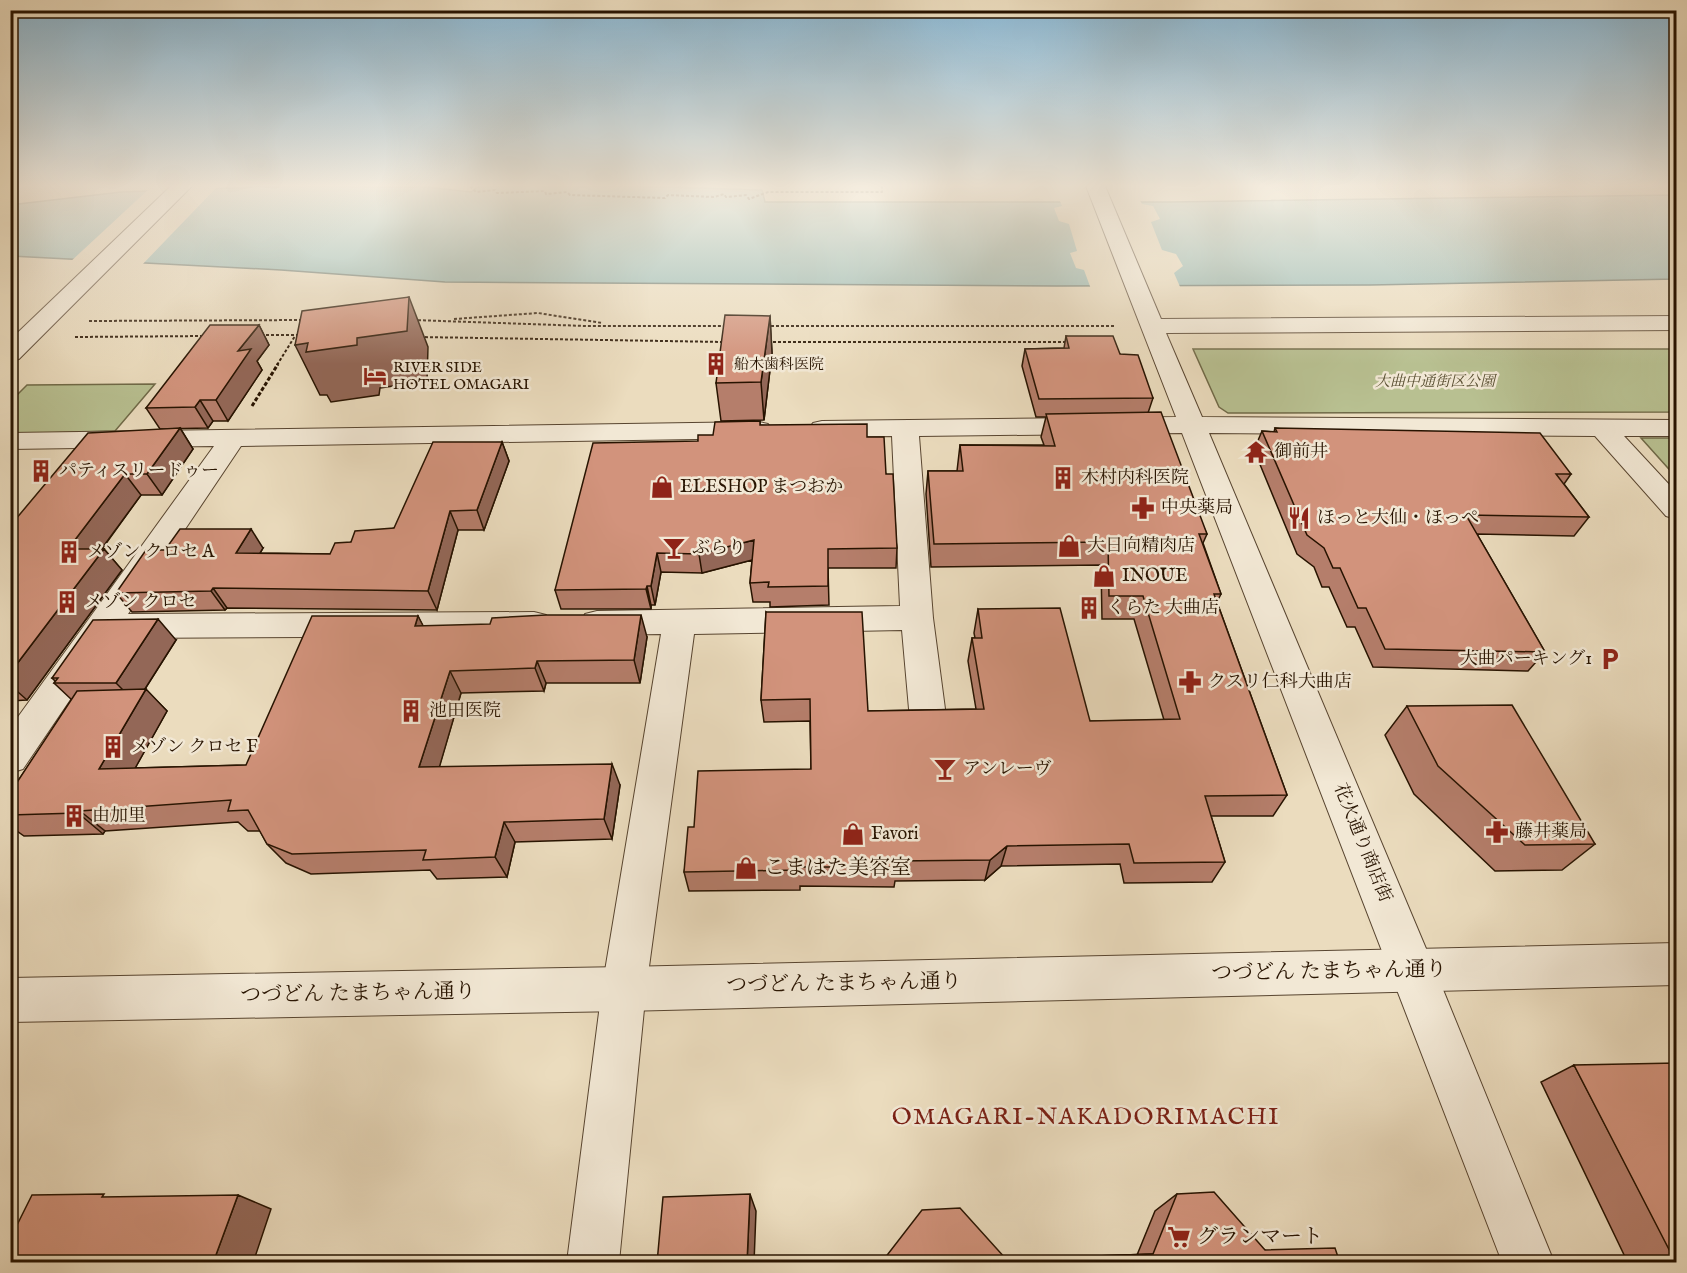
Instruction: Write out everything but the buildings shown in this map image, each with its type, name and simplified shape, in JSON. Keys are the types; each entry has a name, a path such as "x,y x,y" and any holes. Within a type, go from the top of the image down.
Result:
{"street":[{"path":"34,330 121,245"},
{"name":"花火通り商店街","path":"1119,245 1413,970 1528,1263"},
{"path":"1151,322 1677,323"},
{"path":"10,441 1193,425 1677,428"},
{"path":"905,428 916,618 927,709"},
{"path":"1602,428 1677,509"},
{"path":"10,758 234,437"},
{"path":"104,626 680,623 916,618"},
{"path":"593,1263 624,989 680,623"},
{"name":"つづどん たまちゃん通り","path":"10,1000 624,989 1677,964"}],"path":[{"path":"406,320 453,320 538,314 609,324"},
{"path":"34,330 312,320"},
{"path":"453,320 458,323 586,326 609,324 728,326"},
{"path":"764,326 1151,322"},
{"path":"34,330 214,336"},
{"path":"260,335 307,335"},
{"path":"234,437 296,335"},
{"path":"414,337 735,342"},
{"path":"759,342 1077,342"}],"green space":[{"name":"大曲中通街区公園","path":"1193,349 1676,349 1676,412 1228,413 1219,407"},
{"path":"155,384 115,431 11,434 10,402 27,385"},
{"path":"1641,438 1676,438 1676,477"}],"water":[{"path":"11,245 1676,245 1676,279 1370,285 1057,286 445,282 281,270 11,256"}],"pier":[{"path":"88,245 161,245 140,267 69,263"},
{"path":"1075,245 1160,245 1162,250 1176,254 1183,266 1174,273 1181,289 1091,289 1084,270 1076,268 1070,253 1077,251"}],"place":[{"name":"船木歯科医院","path":"716,364"},
{"name":"RIVER SIDE HOTEL OMAGARI","path":"375,376"},
{"name":"御前井","path":"1256,452"},
{"name":"パティスリードゥー","path":"41,471"},
{"name":"木村内科医院","path":"1063,478"},
{"name":"ELESHOP まつおか","path":"662,487"},
{"name":"中央薬局","path":"1143,508"},
{"name":"ほっと大仙・ほっぺ","path":"1299,518"},
{"name":"大日向精肉店","path":"1069,546"},
{"name":"ぶらり","path":"674,548"},
{"name":"メゾン クロセ A","path":"69,552"},
{"name":"INOUE","path":"1104,576"},
{"name":"メゾン クロセ","path":"67,602"},
{"name":"くらた 大曲店","path":"1089,608"},
{"name":"大曲パーキング1","path":"1610,659"},
{"name":"クスリ仁科大曲店","path":"1190,682"},
{"name":"池田医院","path":"411,711"},
{"name":"メゾン クロセ F","path":"113,747"},
{"name":"アンレーヴ","path":"945,769"},
{"name":"由加里","path":"74,816"},
{"name":"藤井薬局","path":"1497,832"},
{"name":"Favori","path":"853,834"},
{"name":"こまはた美容室","path":"746,868"},
{"name":"グランマート","path":"1179,1237"}],"district":[{"name":"OMAGARI-NAKADORIMACHI","path":"1086,1117"}]}
